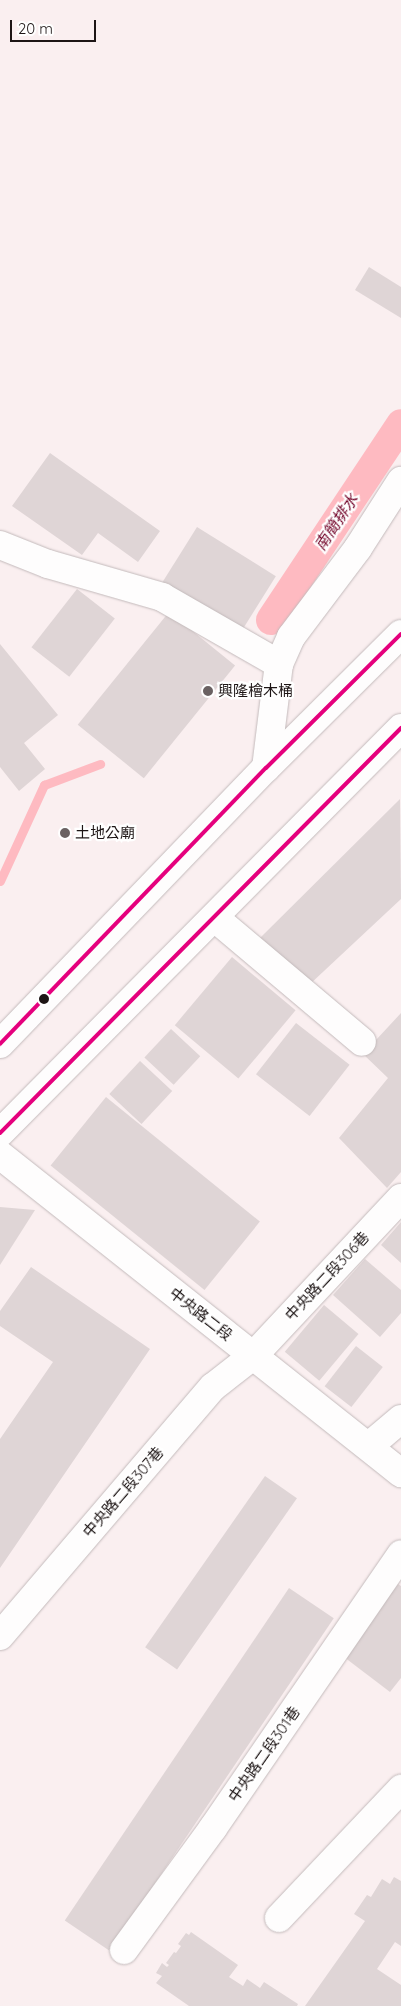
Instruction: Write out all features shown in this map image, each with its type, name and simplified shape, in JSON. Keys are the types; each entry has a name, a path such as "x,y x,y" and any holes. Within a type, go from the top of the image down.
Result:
{"street":[{"path":"266,768 279,664 291,637 358,548 401,481"},
{"path":"0,545 48,564 162,597 279,664"},
{"path":"0,1044 266,768 401,634"},
{"path":"0,1133 215,918 401,728"},
{"path":"215,918 362,1042"},
{"name":"中央路二段","path":"0,1155 401,1473"},
{"name":"中央路二段306巷","path":"254,1355 401,1198"},
{"name":"中央路二段307巷","path":"0,1636 213,1387 254,1355"},
{"path":"369,1446 401,1420"},
{"name":"中央路二段301巷","path":"124,1950 213,1828 401,1554"},
{"path":"279,1918 401,1789"}],"building":[{"path":"369,267 401,287 401,318 355,290"},
{"path":"50,453 160,531 138,562 98,533 82,555 12,506"},
{"path":"197,527 276,576 240,633 161,584"},
{"path":"77,589 115,619 69,677 31,647"},
{"path":"169,612 235,665 144,778 78,725"},
{"path":"0,644 58,715 24,743 45,769 19,791 0,767"},
{"path":"400,799 401,899 309,985 260,938"},
{"path":"232,957 296,1010 238,1079 175,1025"},
{"path":"401,1013 401,1172 387,1188 339,1138 388,1078 363,1054"},
{"path":"296,1023 350,1065 310,1116 256,1074"},
{"path":"171,1029 200,1056 174,1085 144,1058"},
{"path":"140,1061 172,1091 141,1124 109,1094"},
{"path":"106,1097 260,1222 204,1290 51,1165"},
{"path":"0,1207 35,1210 0,1265"},
{"path":"401,1222 401,1263 381,1245"},
{"path":"365,1259 401,1290 401,1313 380,1337 333,1295"},
{"path":"31,1267 150,1349 0,1568 0,1439 53,1362 0,1326 0,1311"},
{"path":"324,1305 358,1334 319,1381 285,1352"},
{"path":"356,1346 383,1367 351,1407 325,1386"},
{"path":"265,1476 297,1498 177,1670 145,1647"},
{"path":"398,1584 401,1586 401,1678 390,1692 344,1657"},
{"path":"289,1588 334,1618 110,1951 65,1920"},
{"path":"394,1877 401,1881 401,1946 395,1942 377,1969 401,1985 401,2006 305,2006 365,1921 354,1914 367,1895 371,1897 382,1879 390,1884"},
{"path":"191,1932 238,1965 229,1977 243,1986 247,1979 260,1988 264,1982 298,2004 297,2006 189,2006 156,1983 162,1976 156,1973 162,1963 167,1967 169,1965 166,1963 181,1946 178,1944 186,1933 189,1935"}],"waterway":[{"name":"南簡排水","path":"271,620 401,424"},
{"path":"0,881 44,785 100,764"}],"transit line":[{"path":"0,1044 266,768 401,634"},
{"path":"0,1133 401,728"}],"place":[{"name":"興隆檜木桶","path":"208,691"},
{"name":"土地公廟","path":"65,833"}]}
